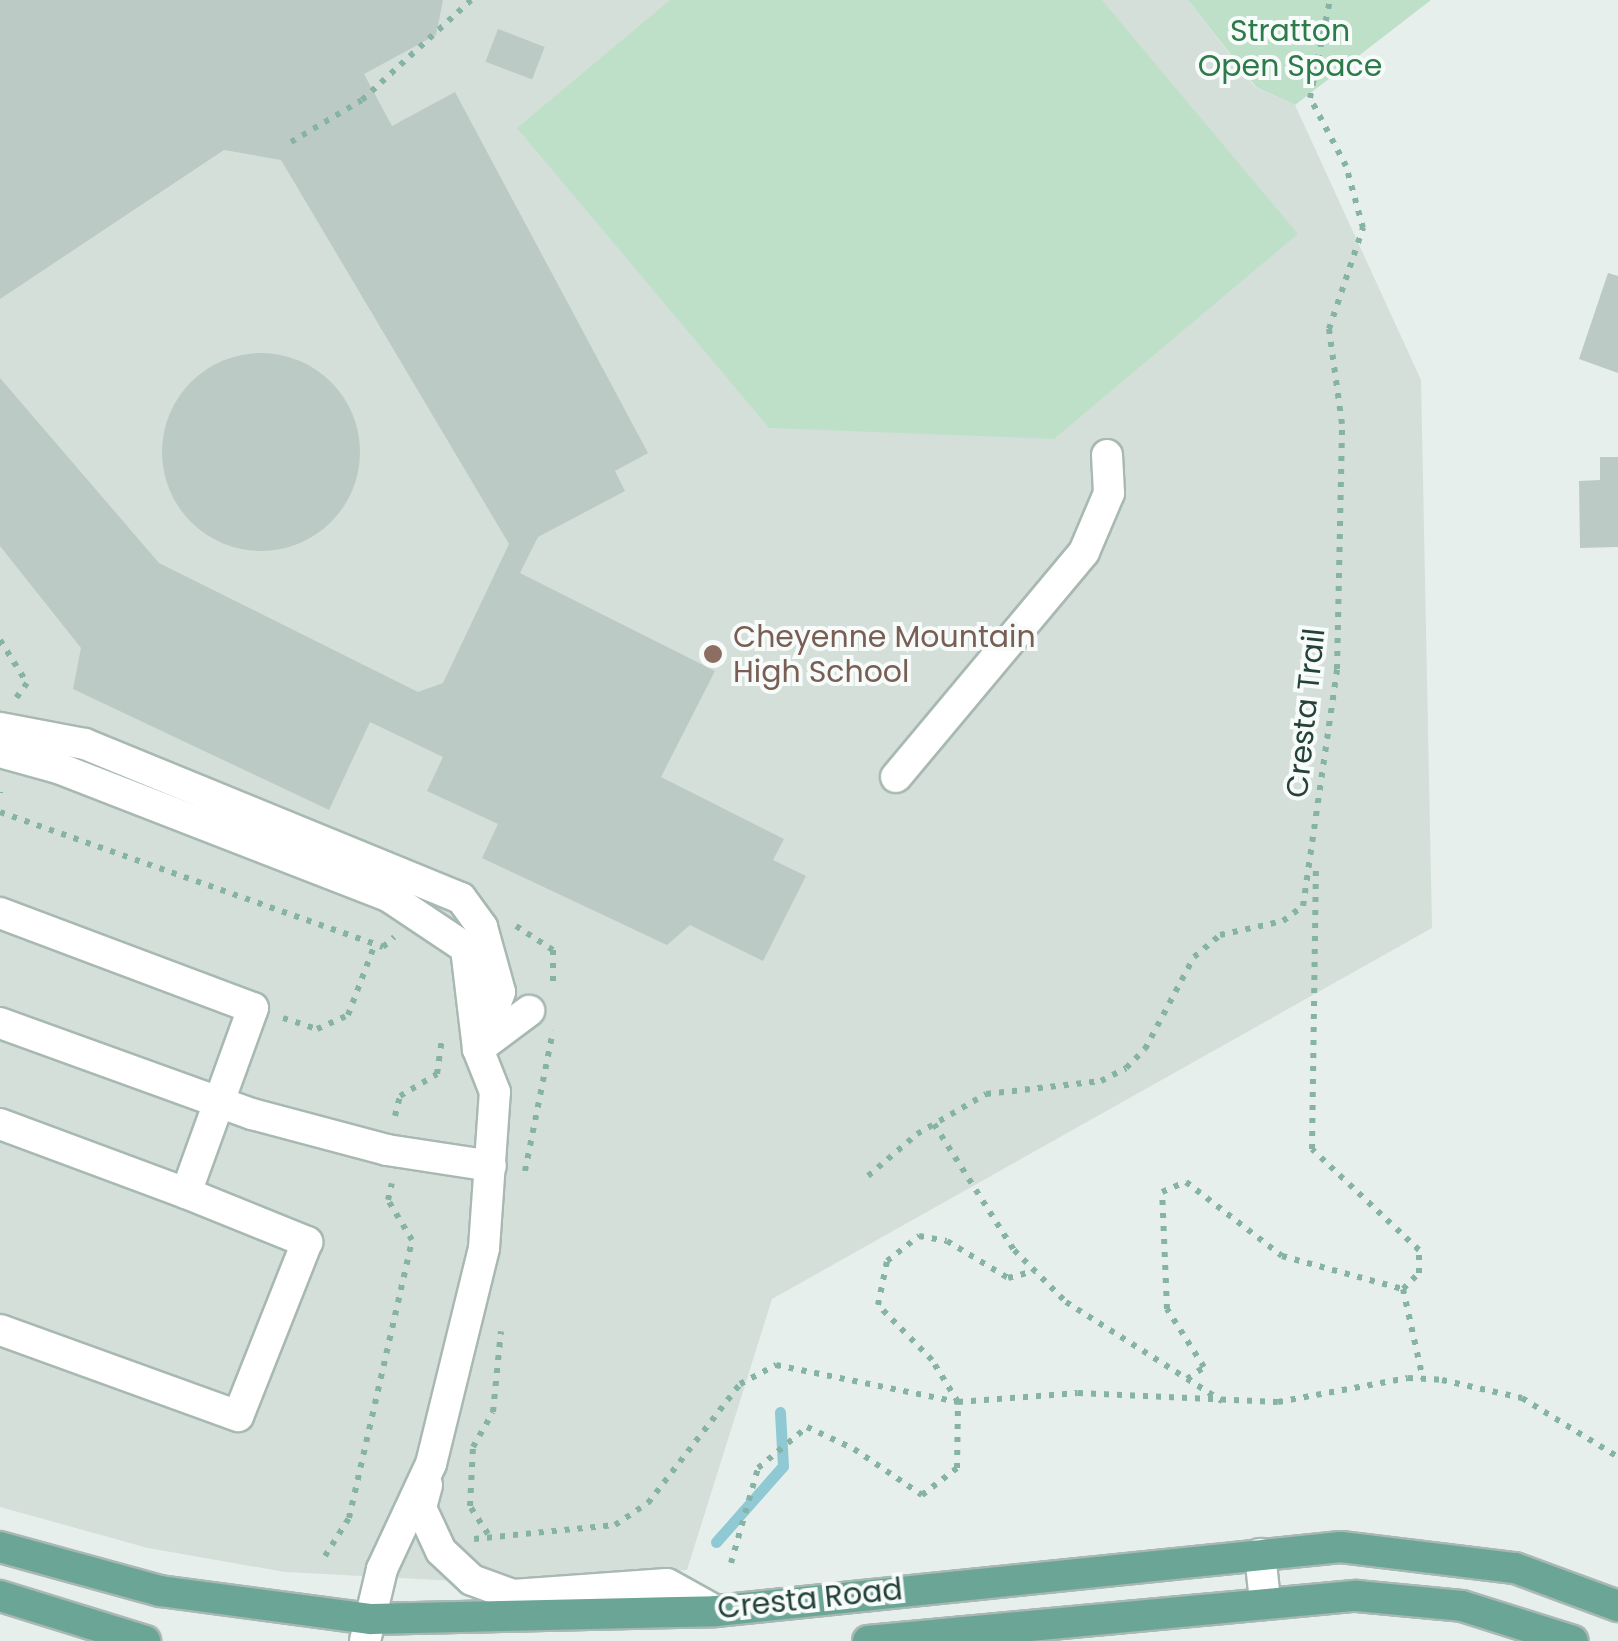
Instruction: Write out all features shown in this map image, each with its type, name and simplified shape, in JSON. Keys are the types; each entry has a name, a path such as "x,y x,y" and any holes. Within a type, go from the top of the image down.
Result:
{"main road":[{"name":"Cresta Road","path":"0,1547 160,1591 368,1630 716,1611 1341,1548 1449,1555 1562,1581 1618,1606"},
{"path":"0,1596 146,1641"},
{"name":"Cresta Road","path":"868,1641 1265,1601 1395,1596 1462,1606 1573,1641"}],"street":[{"path":"896,777 1084,552 1109,493 1107,454"},
{"path":"2,721 85,744 461,898 482,927 500,992 478,1048"},
{"path":"0,752 58,768 388,896 466,948 478,1048 496,1092 491,1166 484,1248 421,1508 440,1550 472,1580 513,1594 667,1584 716,1611"},
{"path":"0,913 253,1008 186,1194"},
{"path":"478,1048 545,1012"},
{"path":"0,1023 221,1102 386,1150 491,1166"},
{"path":"0,1124 307,1242 238,1416 0,1330"},
{"path":"368,1630 382,1569 432,1464"},
{"path":"1260,1554 1265,1601"}],"path":[{"path":"290,142 362,100 471,0"},
{"name":"Cresta Trail","path":"868,1176 934,1124 986,1094 1101,1081 1126,1068 1145,1048 1194,956 1220,935 1284,920 1302,906 1316,833 1337,669 1342,424 1329,328 1363,228 1346,166 1310,98 1330,0"},
{"path":"0,640 27,683 2,721"},
{"path":"0,812 384,947 387,938 401,936"},
{"path":"1316,833 1312,1149 1419,1250 1419,1273 1403,1288"},
{"path":"508,920 553,950 523,1184"},
{"path":"253,1008 317,1029 348,1015 375,944"},
{"path":"395,1116 400,1096 437,1074 444,1026"},
{"path":"934,1124 1014,1250 1066,1302 1223,1402"},
{"path":"325,1556 348,1518 412,1240 388,1200 393,1182"},
{"path":"1187,1379 1204,1367 1167,1309 1162,1192 1186,1182 1282,1256 1403,1288"},
{"path":"731,1563 758,1468 807,1427 854,1448 922,1495 956,1468 958,1402 932,1360 878,1305 887,1261 919,1236 947,1241 1008,1278 1036,1271"},
{"path":"1403,1288 1424,1379"},
{"path":"488,1534 470,1506 472,1462 494,1412 502,1320"},
{"path":"440,1550 488,1534 582,1533 614,1526 657,1492 740,1384 776,1365 958,1402 1078,1392 1278,1402 1424,1379 1522,1398 1618,1457"}],"shaded area":[{"name":"Cheyenne Mountain High School","path":"0,0 1188,0 1255,87 1295,105 1421,380 1432,928 772,1299 687,1570 514,1584 285,1572 148,1548 0,1507"}],"green space":[{"path":"670,0 1102,0 1298,234 1054,439 769,428 517,128"},
{"name":"Stratton Open Space","path":"1188,0 1431,0 1295,105 1256,87"}],"building":[{"path":"0,0 443,0 436,35 364,74 392,126 455,92 648,453 615,471 625,491 538,537 520,573 715,671 661,777 784,839 773,860 806,876 763,961 690,925 667,945 482,858 498,824 427,791 443,757 370,722 329,810 73,689 81,648 0,546 0,378 159,563 418,692 443,683 509,544 281,160 224,150 0,299"},
{"path":"498,29 545,47 532,80 485,62"},
{"path":"1608,273 1618,276 1618,373 1579,359"},
{"path":"261,353 299,361 331,382 352,414 360,452 352,490 331,522 299,543 261,551 223,543 191,522 170,490 162,452 170,414 191,382 223,361"},
{"path":"1600,457 1618,457 1618,547 1580,548 1579,481 1600,480"}],"waterway":[{"path":"716,1542 783,1466 780,1412"}],"place":[{"name":"Cheyenne Mountain High School","path":"713,654"}]}
